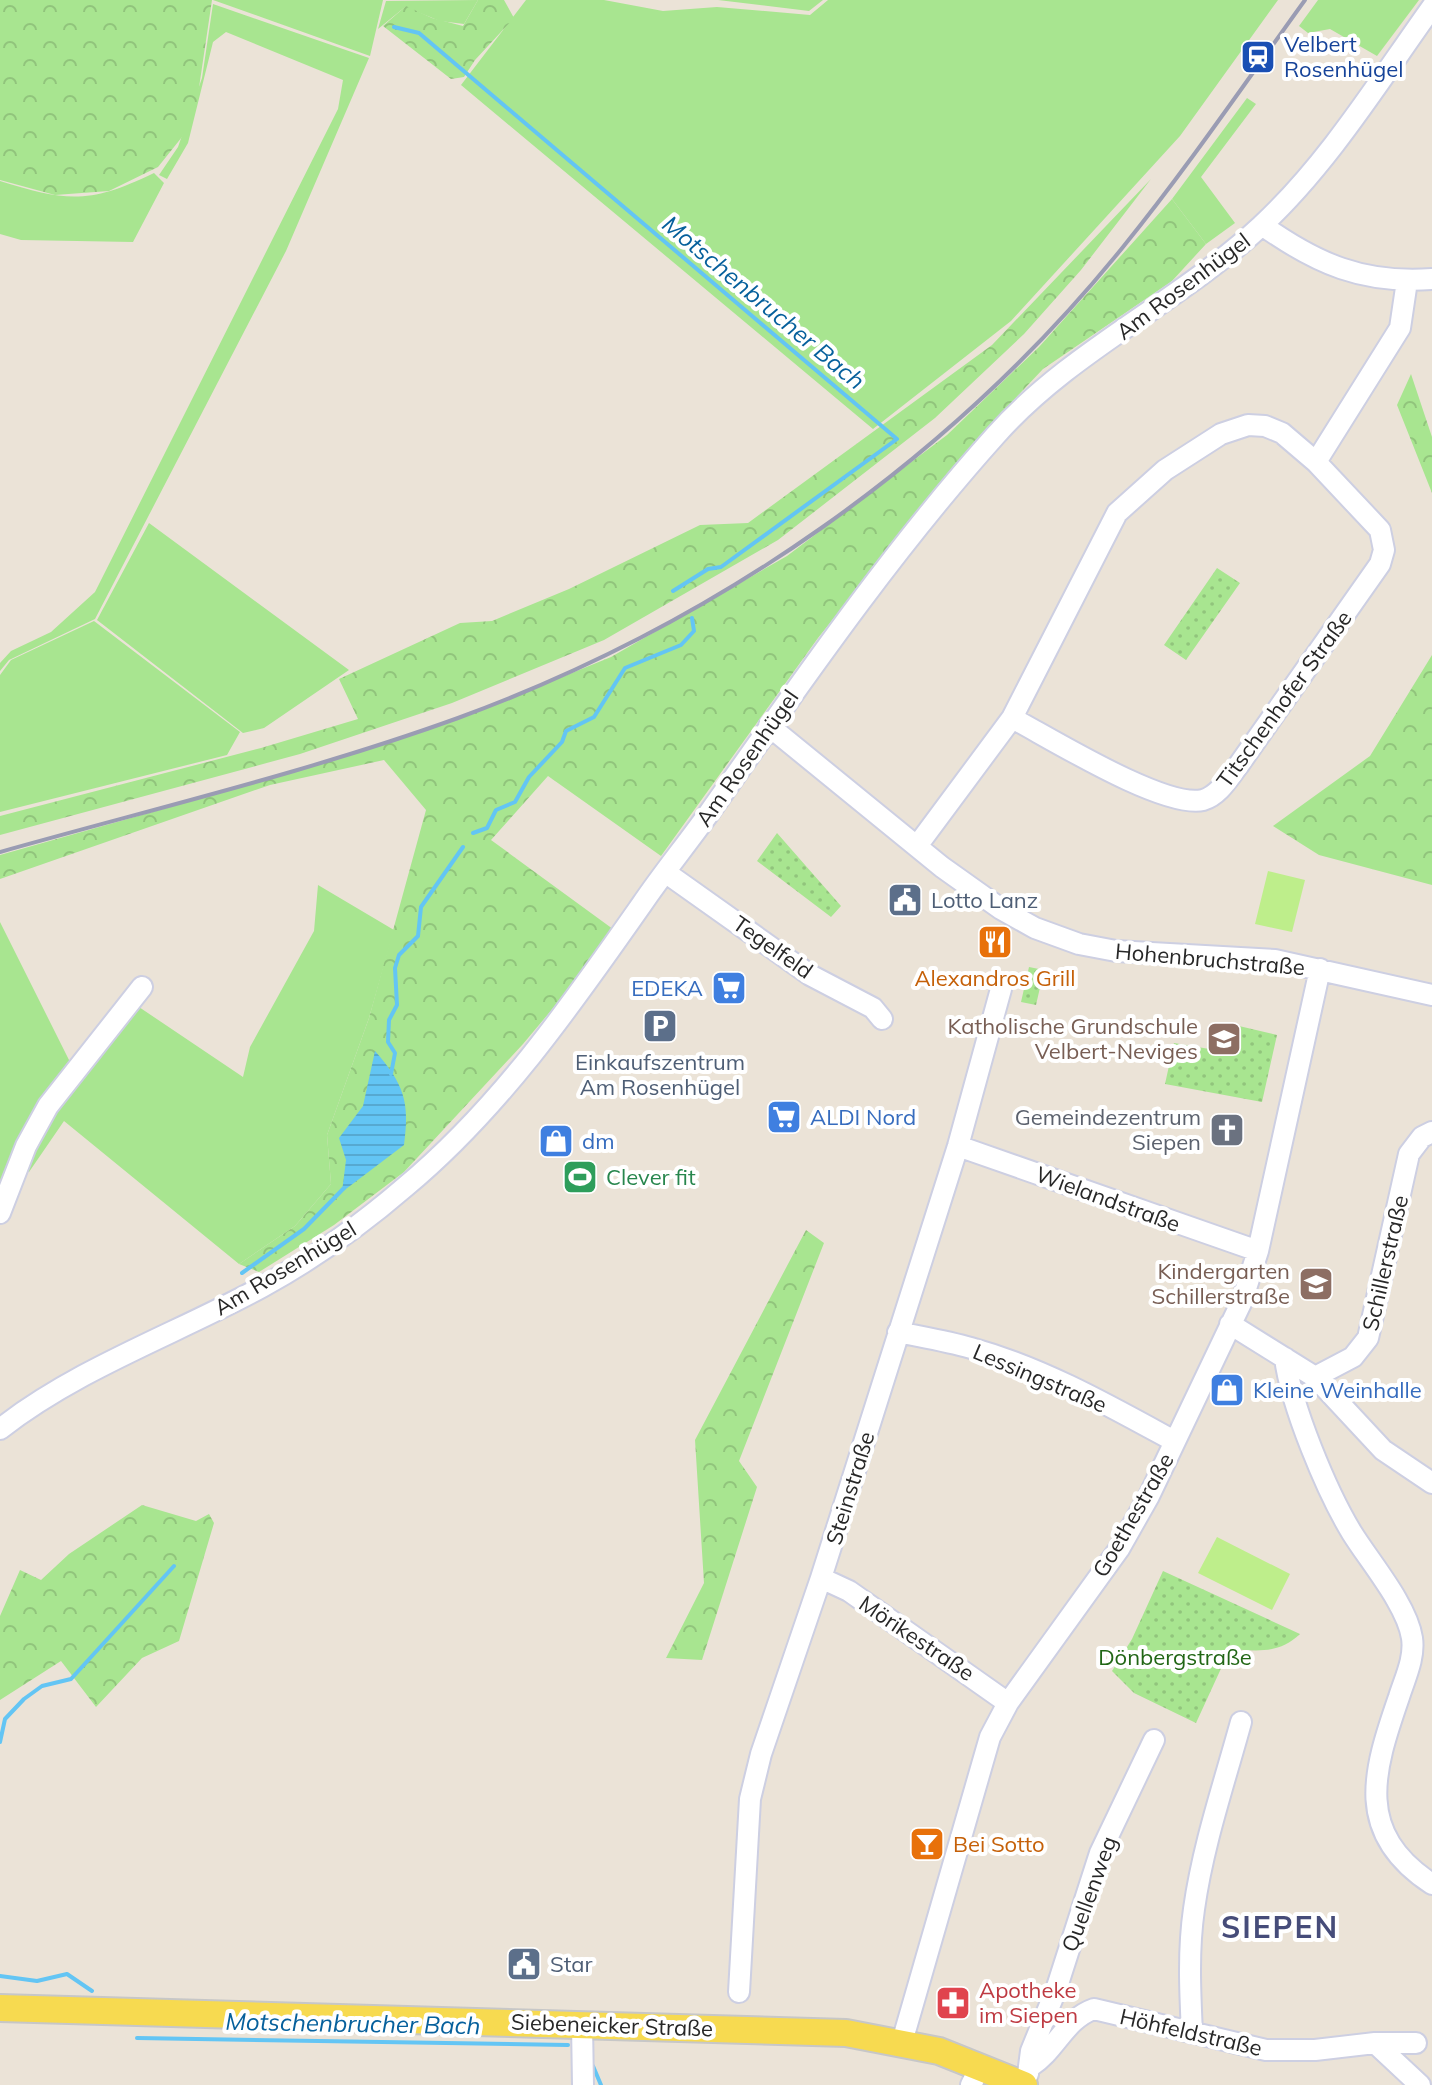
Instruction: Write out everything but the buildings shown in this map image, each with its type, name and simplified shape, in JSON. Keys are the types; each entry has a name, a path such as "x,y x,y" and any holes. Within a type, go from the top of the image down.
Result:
{"main road":[{"name":"Siebeneicker Straße","path":"0,2008 787,2030 902,2042 976,2075 1028,2072"}],"street":[{"name":"Am Rosenhügel","path":"0,1429 79,1380 273,1280 354,1229 410,1184 462,1134 543,1041 826,647 946,493 1033,396 1184,288 1262,225 1342,130 1432,7"},
{"path":"1262,225 1322,264 1363,275 1407,281 1432,279"},
{"path":"1316,462 1400,328 1406,305 1407,281"},
{"name":"Titschenhofer Straße","path":"917,846 1012,718 1117,513 1161,473 1221,434 1248,425 1265,426 1282,433 1316,462 1380,530 1384,550 1380,564 1238,766 1212,796 1201,800 1173,799 1012,718"},
{"name":"Hohenbruchstraße","path":"769,726 917,846 1001,909 1035,928 1079,944 1141,955 1275,960 1432,995"},
{"name":"Tegelfeld","path":"665,872 810,975 873,1008 882,1019"},
{"name":"Goethestraße","path":"902,2042 990,1737 1008,1703 1119,1549 1230,1324 1258,1251 1320,969"},
{"path":"0,1213 26,1146 48,1106 142,987"},
{"name":"Steinstraße","path":"739,1992 750,1799 761,1754 821,1578 958,1146 1001,989"},
{"name":"Schillerstraße","path":"1315,1377 1353,1357 1368,1338 1409,1154 1422,1137 1432,1132"},
{"name":"Wielandstraße","path":"958,1146 1258,1251"},
{"path":"1230,1324 1315,1377 1383,1450 1432,1483"},
{"name":"Lessingstraße","path":"898,1332 972,1348 1030,1369 1099,1400 1174,1441"},
{"path":"1285,1358 1288,1378 1319,1462 1349,1529 1406,1618 1413,1639 1412,1660 1390,1722 1374,1791 1383,1832 1409,1869 1432,1884"},
{"name":"Mörikestraße","path":"821,1578 849,1591 1008,1703"},
{"path":"1192,2033 1189,1967 1194,1911 1202,1864 1241,1722"},
{"name":"Quellenweg","path":"1028,2072 1100,1853 1154,1740"},
{"name":"Höhfeldstraße","path":"1028,2072 1045,2057 1078,2014 1094,2009 1266,2050 1416,2043"},
{"path":"582,2024 583,2085"},
{"path":"1375,2043 1420,2085"}],"green space":[{"path":"0,0 212,0 197,101 182,137 158,167 109,191 55,195 0,180"},
{"path":"213,0 383,0 370,56"},
{"path":"478,0 464,24 440,21 405,7 378,29 386,1"},
{"path":"478,0 504,0 514,18 475,60 464,77 451,79 383,26 406,6 432,18 463,26"},
{"path":"526,0 604,0 663,11 717,7 810,15 828,0 1278,0 1180,136 1011,321 873,429 461,85"},
{"path":"718,0 823,0 809,11"},
{"path":"1318,0 1419,0 1377,56 1330,29 1308,33 1299,26"},
{"path":"213,4 369,58 286,251 95,619 9,660 0,671 0,663 11,651 51,632 95,592 338,109 343,80 226,32 213,42 188,143 167,179 159,175 178,147 202,78"},
{"path":"1247,98 1256,104 1201,177 1235,223 1206,244 1172,199"},
{"path":"154,173 164,183 133,242 21,240 0,234 0,181 43,193 78,196 112,190"},
{"path":"1151,179 1081,270 1024,334 935,418 778,540 604,640 452,703 300,754 0,835 0,816 261,748 358,719 339,679 460,623 492,621 569,589 700,525 748,523 992,345"},
{"path":"1172,199 1206,244 1172,281 1043,369 975,441 818,638 661,856 548,776 491,840 617,932 523,1044 404,1172 334,1225 259,1272 239,1264 295,1226 331,1184 327,1135 369,1018 426,810 384,760 270,785 0,879 0,855 305,769 459,719 611,657 787,556 947,435 1039,347"},
{"path":"1411,374 1432,437 1432,493 1397,405"},
{"path":"149,523 349,670 264,728 243,733 97,620"},
{"path":"1217,568 1240,583 1186,660 1164,645"},
{"path":"94,621 240,732 227,755 0,812 0,675 11,660"},
{"path":"1432,655 1432,885 1319,855 1273,826 1370,756"},
{"path":"777,833 841,906 831,917 757,861"},
{"path":"1268,871 1305,880 1292,932 1255,924"},
{"path":"318,885 394,930 369,1018 327,1135 331,1184 295,1226 239,1264 64,1121 29,1172 22,1172 0,1195 0,922 70,1062 133,1003 243,1077 250,1047 314,931"},
{"path":"1029,967 1044,970 1036,1005 1021,1002"},
{"path":"1239,1026 1277,1035 1262,1102 1165,1084 1174,1043 1233,1053"},
{"path":"806,1230 824,1243 739,1461 757,1487 702,1660 666,1658 704,1583 695,1440"},
{"path":"142,1505 196,1521 209,1514 214,1523 179,1641 142,1658 96,1707 61,1661 0,1700 0,1616 20,1570 41,1580 69,1554"},
{"path":"1217,1537 1290,1574 1272,1610 1198,1573"},
{"name":"Dönbergstraße","path":"1163,1571 1300,1634 1276,1648 1230,1649 1196,1723 1134,1693 1112,1671 1132,1639"}],"water":[{"path":"375,1051 393,1074 403,1094 406,1117 404,1145 342,1192 346,1160 339,1138 363,1106"}],"waterway":[{"name":"Motschenbrucher Bach","path":"394,27 419,33 897,439 721,567 708,569 673,591"},
{"name":"Motschenbrucher Bach","path":"473,833 487,828 496,810 515,802 529,777 562,742 566,731 594,717 625,668 681,645 694,631 692,618"},
{"name":"Motschenbrucher Bach","path":"391,1074 395,1053 388,1042 389,1020 397,1005 395,968 399,955 418,936 421,907 463,847"},
{"name":"Motschenbrucher Bach","path":"242,1273 304,1229 344,1188"},
{"name":"Motschenbrucher Bach","path":"0,1742 5,1719 24,1699 42,1686 71,1679 174,1566"},
{"name":"Motschenbrucher Bach","path":"0,1976 37,1981 67,1974 92,1991"},
{"name":"Motschenbrucher Bach","path":"137,2038 568,2045"},
{"name":"Motschenbrucher Bach","path":"593,2066 601,2085"}],"railway":[{"path":"0,852 288,773 458,718 553,680 646,635 736,584 822,528 904,465 982,398 1055,325 1147,217 1305,0"}],"place":[{"name":"Velbert Rosenhügel","path":"1258,57"},
{"name":"Lotto Lanz","path":"905,900"},
{"name":"Alexandros Grill","path":"995,942"},
{"name":"EDEKA","path":"729,988"},
{"name":"Einkaufszentrum Am Rosenhügel","path":"660,1026"},
{"name":"Katholische Grundschule Velbert-Neviges","path":"1224,1039"},
{"name":"ALDI Nord","path":"784,1117"},
{"name":"Gemeindezentrum Siepen","path":"1227,1130"},
{"name":"dm","path":"556,1141"},
{"name":"Clever fit","path":"580,1177"},
{"name":"Kindergarten Schillerstraße","path":"1316,1284"},
{"name":"Kleine Weinhalle","path":"1227,1390"},
{"name":"Bei Sotto","path":"927,1844"},
{"name":"Star","path":"524,1964"},
{"name":"Apotheke im Siepen","path":"953,2003"}],"district":[{"name":"SIEPEN","path":"1280,1927"}]}
